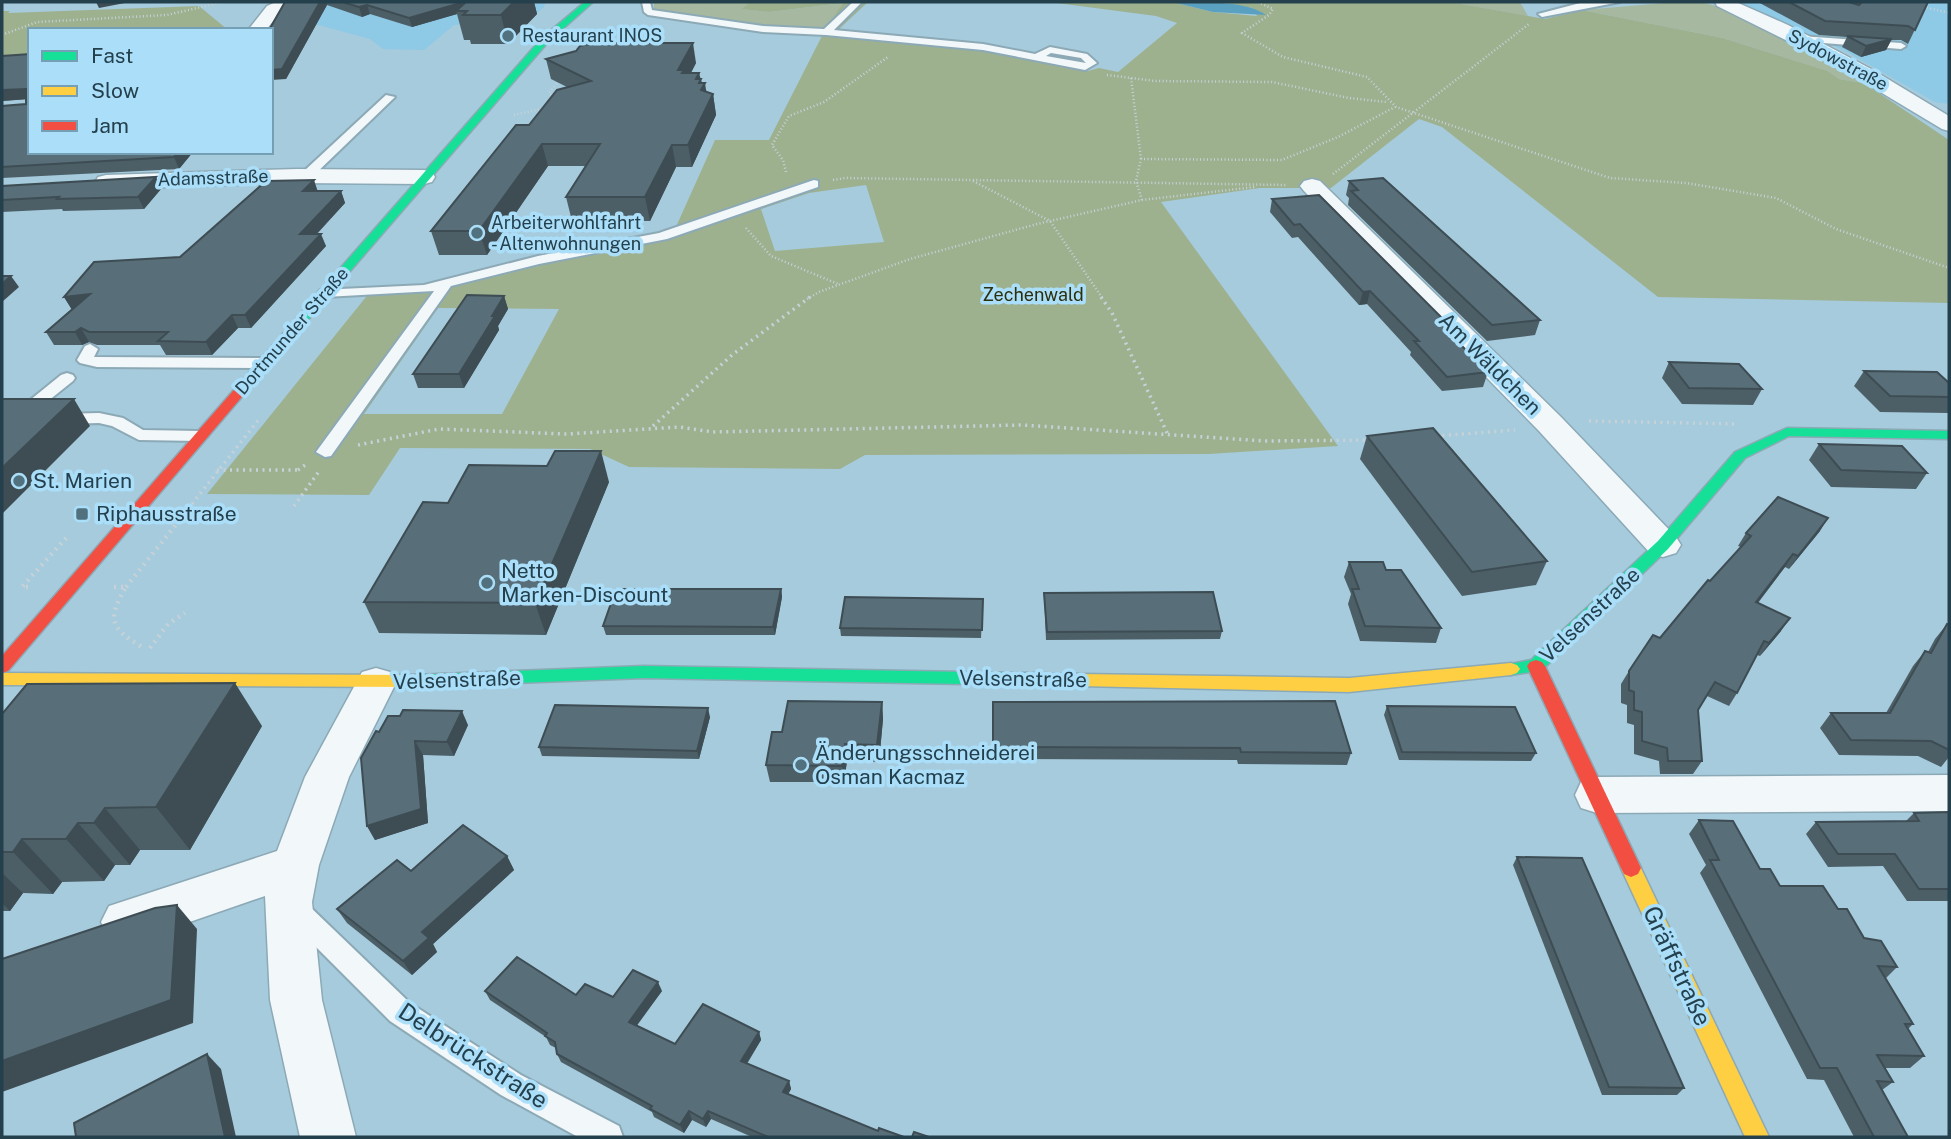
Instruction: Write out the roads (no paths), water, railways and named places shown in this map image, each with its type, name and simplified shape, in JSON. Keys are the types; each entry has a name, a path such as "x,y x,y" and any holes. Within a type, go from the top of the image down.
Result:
{"street":[{"path":"259,28 273,10 288,2"},
{"name":"Dortmunder Straße","path":"2,667 424,177 545,40 589,2"},
{"name":"Sydowstraße","path":"1723,2 1879,80 1949,125"},
{"name":"Adamsstraße","path":"88,183 307,176 424,177"},
{"name":"Am Wäldchen","path":"1312,186 1550,424 1663,545"},
{"name":"Velsenstraße","path":"2,679 376,683 644,672 1349,685 1536,666 1663,545 1740,455 1787,432 1949,435"},
{"name":"Gräffstraße","path":"1536,666 1757,1137"},
{"path":"328,1137 296,1000 291,884 327,777 376,683"},
{"path":"1597,794 1949,793"},
{"path":"91,933 291,884"}],"lane":[{"path":"646,2 648,12 763,29 928,42 1039,57 1050,50 1084,56 1092,63 1085,67"},
{"path":"826,32 858,2"},
{"path":"1542,14 1575,3 1616,2"},
{"path":"1800,39 1901,46"},
{"path":"307,176 390,97"},
{"path":"326,293 424,289 444,285 538,260 662,236 814,184"},
{"path":"325,452 444,285"},
{"path":"90,348 85,360 97,362 264,363"},
{"path":"67,378 25,412 25,417 99,418 117,422 139,435 200,436"},
{"name":"Delbrückstraße","path":"291,884 400,1012 511,1085 608,1137"}],"place":[{"name":"Restaurant INOS","path":"508,36"},
{"name":"Arbeiterwohlfahrt - Altenwohnungen","path":"477,233"},
{"name":"St. Marien","path":"19,481"},
{"name":"Riphausstraße","path":"82,514"},
{"name":"Netto Marken-Discount","path":"487,583"},
{"name":"Änderungsschneiderei Osman Kacmaz","path":"801,765"}],"park label":[{"name":"Zechenwald","path":"1033,295"}]}
